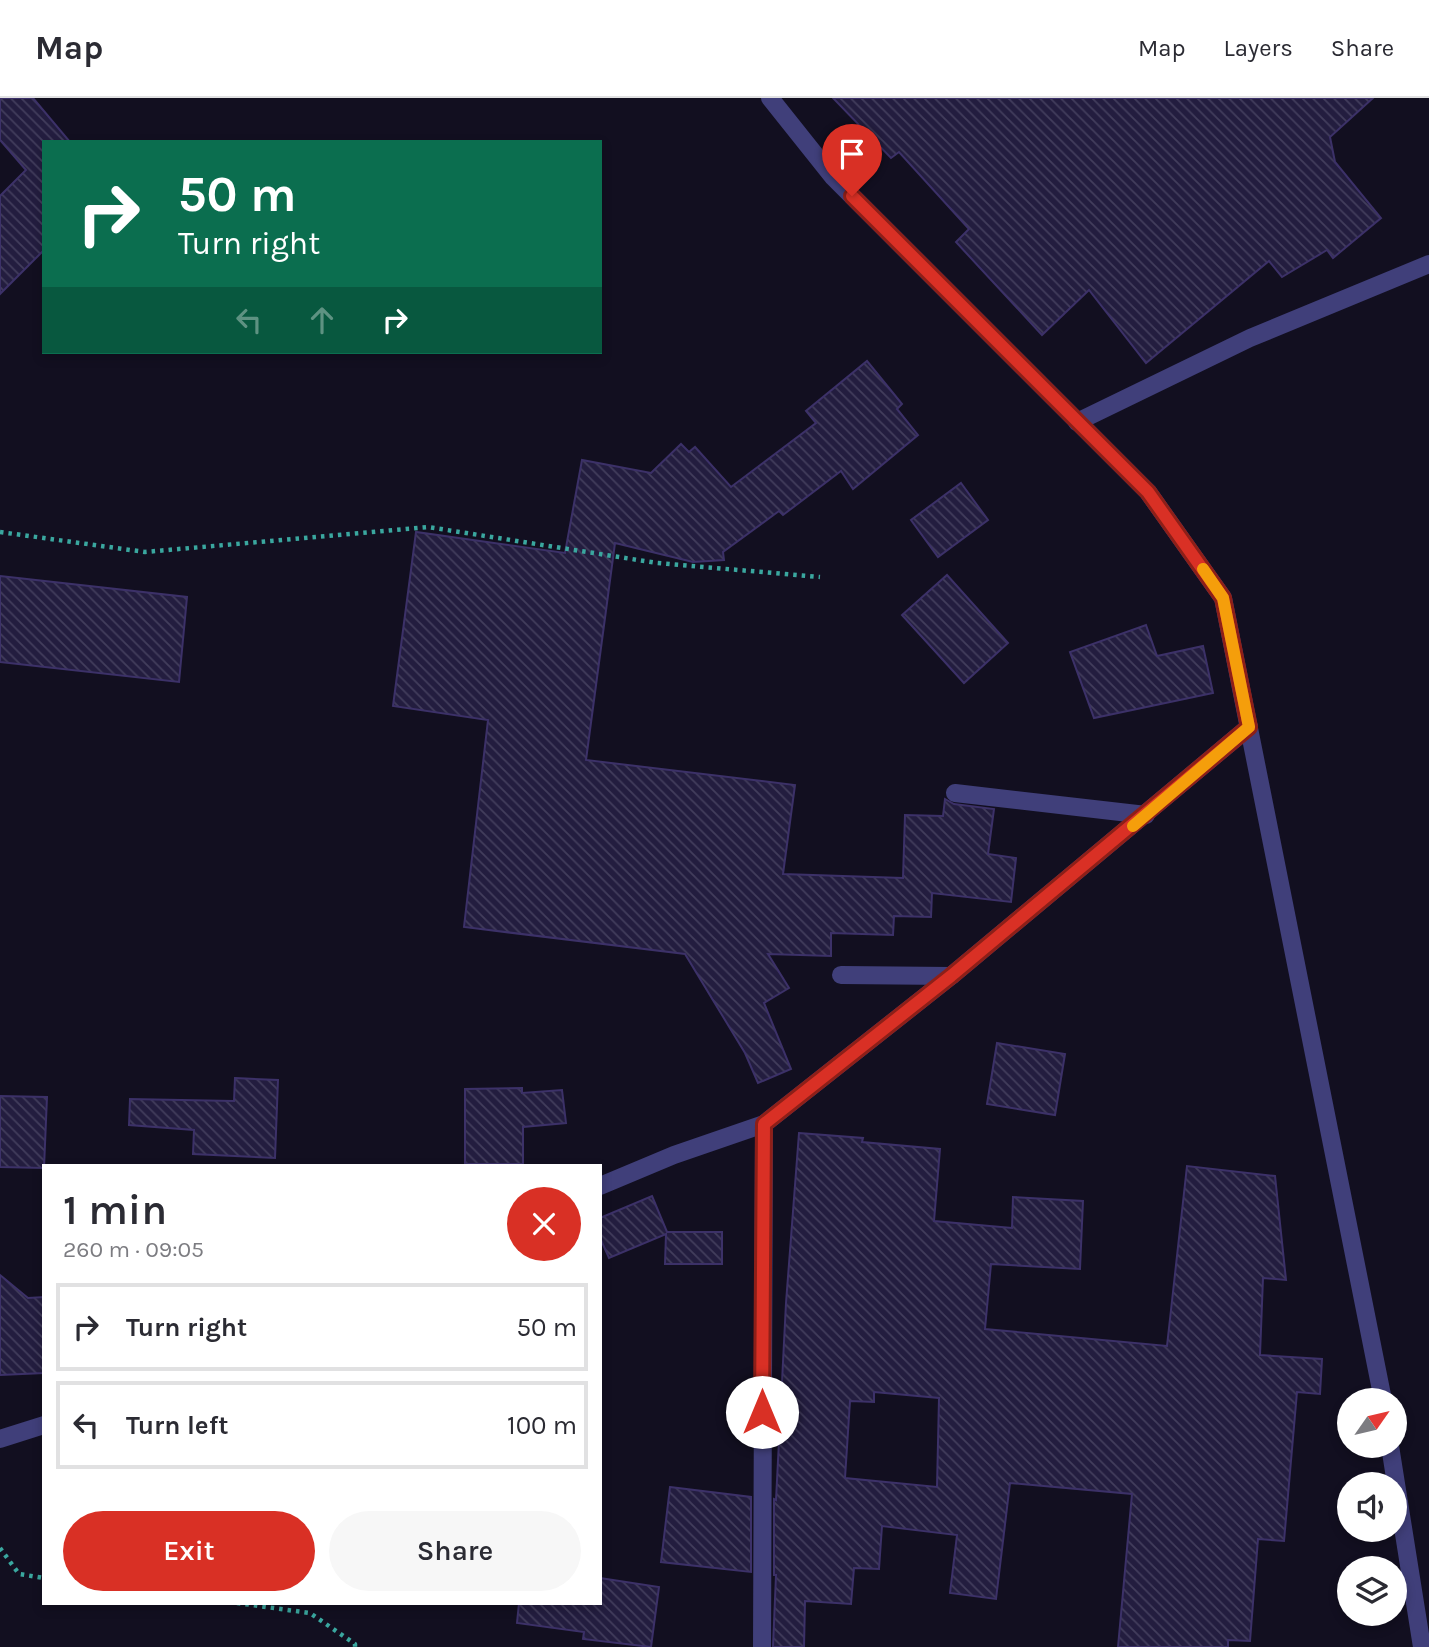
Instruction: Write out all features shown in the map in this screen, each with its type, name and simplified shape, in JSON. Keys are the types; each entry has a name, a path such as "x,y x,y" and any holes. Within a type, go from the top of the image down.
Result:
{"street":[{"path":"771,98 834,177 1148,492 1223,598 1381,1388"},
{"path":"1077,422 1250,338 1429,264"},
{"path":"602,1185 674,1155 764,1124 951,976 1249,727"},
{"path":"955,793 1146,815"},
{"path":"841,975 951,976"},
{"path":"762,1647 764,1124"},
{"path":"0,1439 42,1426"},
{"path":"1392,1458 1422,1647"}],"path":[{"path":"0,532 145,552 428,527 657,563 820,577"},
{"path":"0,1548 19,1574 42,1578"},
{"path":"252,1605 310,1613 355,1644 355,1647"}],"building":[{"path":"0,98 33,98 68,140 42,140 42,252 0,294 0,196 26,170 0,140"},
{"path":"833,98 1373,98 1330,137 1335,162 1381,218 1333,258 1327,250 1282,277 1269,261 1146,363 1089,290 1042,335 956,242 969,229 899,152 891,158"},
{"path":"867,361 902,404 897,409 918,435 853,489 841,471 783,515 779,511 723,552 724,560 693,562 615,543 586,760 795,785 783,874 903,878 905,815 943,816 945,799 954,804 994,809 988,854 1016,858 1011,902 932,893 931,917 894,916 893,935 831,933 831,956 768,954 789,988 764,1003 791,1069 758,1083 745,1053 685,954 464,927 488,720 393,706 416,532 565,553 582,460 651,473 681,444 689,452 695,447 731,487 816,423 806,411"},
{"path":"961,483 988,520 938,557 911,520"},
{"path":"947,575 1008,643 964,683 902,615"},
{"path":"0,576 187,597 179,682 0,662"},
{"path":"1146,625 1157,656 1203,646 1213,693 1094,718 1070,652"},
{"path":"997,1043 1065,1054 1055,1115 987,1104"},
{"path":"235,1078 278,1080 275,1158 193,1154 194,1130 129,1125 130,1099 234,1101"},
{"path":"522,1088 522,1093 562,1090 566,1123 523,1127 523,1164 465,1164 465,1089"},
{"path":"0,1096 47,1097 42,1168 0,1167"},
{"path":"799,1133 863,1138 862,1142 940,1149 934,1221 1012,1228 1013,1197 1083,1201 1080,1269 991,1264 985,1329 1167,1346 1187,1166 1275,1176 1286,1280 1263,1278 1260,1355 1322,1359 1320,1394 1297,1392 1284,1541 1258,1539 1250,1641 1228,1640 1228,1647 1118,1647 1132,1494 1010,1483 996,1599 950,1593 957,1535 882,1526 879,1569 854,1568 851,1604 805,1601 804,1647 773,1647 776,1575 774,1499 776,1500 786,1303","holes":["874,1392 939,1398 937,1487 845,1478 850,1401 874,1402"]},
{"path":"652,1196 667,1232 722,1232 722,1264 665,1264 666,1234 609,1258 602,1242 602,1217"},
{"path":"0,1275 28,1298 42,1297 42,1373 0,1375"},
{"path":"670,1487 751,1497 751,1572 661,1562"},
{"path":"602,1578 659,1587 651,1647 583,1639 584,1632 517,1623 519,1605 602,1605"}],"slow traffic":[{"path":"1133,826 1249,727 1223,598 1203,569"}],"route":[{"path":"762,1412 764,1124 951,976 1249,727 1223,598 1148,492 852,196"}]}
